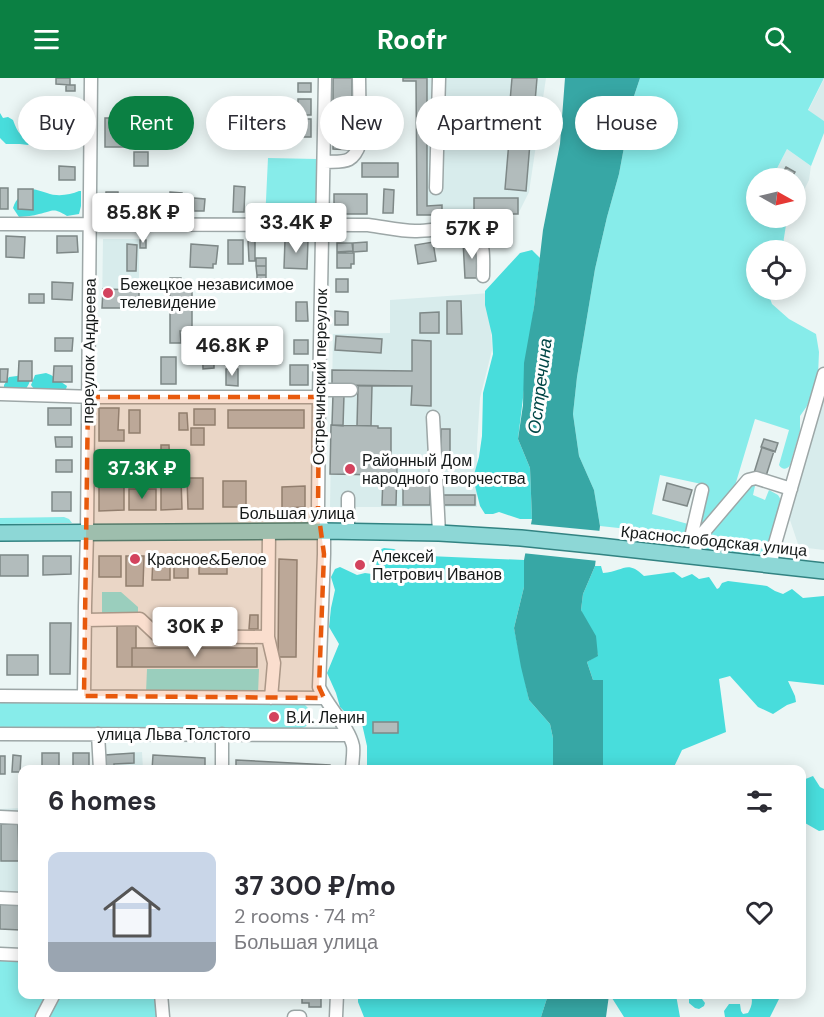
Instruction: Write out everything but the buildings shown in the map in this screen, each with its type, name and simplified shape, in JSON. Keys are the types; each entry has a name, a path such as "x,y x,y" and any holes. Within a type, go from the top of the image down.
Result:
{"main road":[{"name":"Большая улица","path":"0,533 348,531 521,538"},
{"name":"Краснослободская улица","path":"521,538 824,571"}],"street":[{"name":"переулок Андреева","path":"84,696 91,78"},
{"name":"Остречинский переулок","path":"324,698 319,687 324,531 318,510 325,78"},
{"path":"324,162 351,159 357,152 360,143 359,78"},
{"path":"436,188 440,78"},
{"path":"0,224 368,225 417,231 443,228 466,230 476,234 481,241 483,276"},
{"path":"771,565 774,547 824,374"},
{"path":"0,394 88,397 319,394 351,390"},
{"path":"433,417 439,533"},
{"path":"694,557 697,540 748,480 756,478 791,489"},
{"path":"697,540 692,533 702,490"},
{"path":"348,498 348,531"},
{"path":"269,532 268,637 274,663 271,698"},
{"path":"85,620 140,619 158,636 268,637"},
{"path":"0,696 324,698 348,735 353,749 352,765"},
{"name":"улица Льва Толстого","path":"0,734 348,735"},
{"path":"98,734 100,765"},
{"path":"222,734 222,765"},
{"path":"0,817 18,818"},
{"path":"0,898 18,899"},
{"path":"0,954 18,955"},
{"path":"42,1017 51,999"},
{"path":"161,999 163,1017"},
{"path":"336,1017 337,999"},
{"path":"294,1017 300,1017"}],"highlighted area":[{"path":"88,397 319,397 318,510 324,554 319,687 324,698 84,696"}],"shaded area":[{"path":"403,78 546,78 543,96 416,96 416,82 403,81"},
{"path":"640,78 824,78 808,110 824,121 824,133 811,166 787,149 777,168 746,168 746,228 786,228 784,240 746,240 746,300 771,300 789,319 816,334 819,352 818,376 807,406 800,416 800,431 789,467 783,469 779,465 789,430 755,419 734,489 698,531 706,485 660,475 652,514 688,524 684,535 600,526 594,490 579,456 573,414 595,269 623,150 678,150 678,96 634,96"},
{"path":"824,79 824,121 808,111"},
{"path":"0,113 3,118 8,117 13,120 18,130 18,144 6,144 0,138"},
{"path":"787,149 811,166 809,180 806,186 806,168 777,168"},
{"path":"417,150 535,150 529,192 518,214 417,215"},
{"path":"268,158 317,159 315,219 308,222 265,221"},
{"path":"32,189 59,195 81,191 79,214 67,216 53,210 19,217 13,208 14,205 20,197"},
{"path":"103,239 139,239 139,308 102,308"},
{"path":"532,250 540,258 518,439 530,468 532,519 520,519 499,512 485,514 480,506 473,478 482,436 483,393 493,354 485,291 520,253"},
{"path":"490,293 492,350 480,398 477,507 330,507 333,334 390,333 390,300"},
{"path":"23,373 31,376 25,391 4,389 9,377"},
{"path":"46,373 67,386 66,389 61,391 34,389 31,385 35,375"},
{"path":"824,396 824,550 799,547 789,517"},
{"path":"755,486 753,495 765,500 769,490 778,495 781,500 768,545 703,539 749,487"},
{"path":"64,517 72,523 0,524 0,518"},
{"path":"703,543 767,549 758,555 706,549"},
{"path":"384,548 394,549 405,555 524,560 524,587 514,628 529,700 550,724 553,738 553,765 367,765 367,746 362,724 353,720 340,707 327,673 339,644 329,627 335,590 331,577 335,569 340,567 357,575 372,574 376,571 377,551"},
{"path":"595,566 601,566 603,573 629,567 644,576 674,572 682,578 692,574 699,579 709,577 717,589 722,583 728,581 767,586 783,594 792,589 803,598 824,596 824,685 788,681 796,702 773,714 758,707 730,676 719,679 726,732 682,750 675,765 603,765 603,680 593,680 587,662 598,655 581,610 583,594"},
{"path":"102,592 121,592 138,607 138,616 102,617"},
{"path":"147,669 259,669 258,694 146,693"},
{"path":"0,702 301,703 309,709 311,721 300,729 0,729"},
{"path":"142,752 143,765 103,765 103,754"},
{"path":"813,776 824,789 824,830 819,831 806,824 806,779"},
{"path":"18,808 18,894 0,894 0,809"},
{"path":"0,958 18,959 18,999 48,999 38,1017 0,1017"},
{"path":"55,999 159,999 160,1017 44,1017"},
{"path":"358,999 546,999 541,1017 364,1017"},
{"path":"613,999 677,999 680,1017 624,1017"},
{"path":"689,999 702,999 705,1003 699,1009 689,1003"},
{"path":"751,999 779,999 770,1017 725,1017 724,1011 729,1004 740,1004 743,1014 748,1013"}],"water":[{"name":"Остречина","path":"565,78 640,78 634,96 575,96 575,150 623,150 595,269 573,414 579,456 594,490 600,526 595,566 583,594 581,610 596,636 598,656 587,662 593,680 603,680 603,765 553,765 553,738 550,724 529,700 514,628 524,587 524,560 532,519 530,468 518,439 523,405 524,363 534,307 543,230 559,150 563,150"},
{"path":"547,999 608,999 606,1017 541,1017"}],"pier":[{"path":"528,524 601,531 598,561 522,553"}],"place":[{"name":"Бежецкое независимое телевидение","path":"108,293"},
{"name":"Районный Дом народного творчества","path":"350,469"},
{"name":"Красное&Белое","path":"135,559"},
{"name":"Алексей Петрович Иванов","path":"360,565"},
{"name":"В.И. Ленин","path":"274,717"}]}
